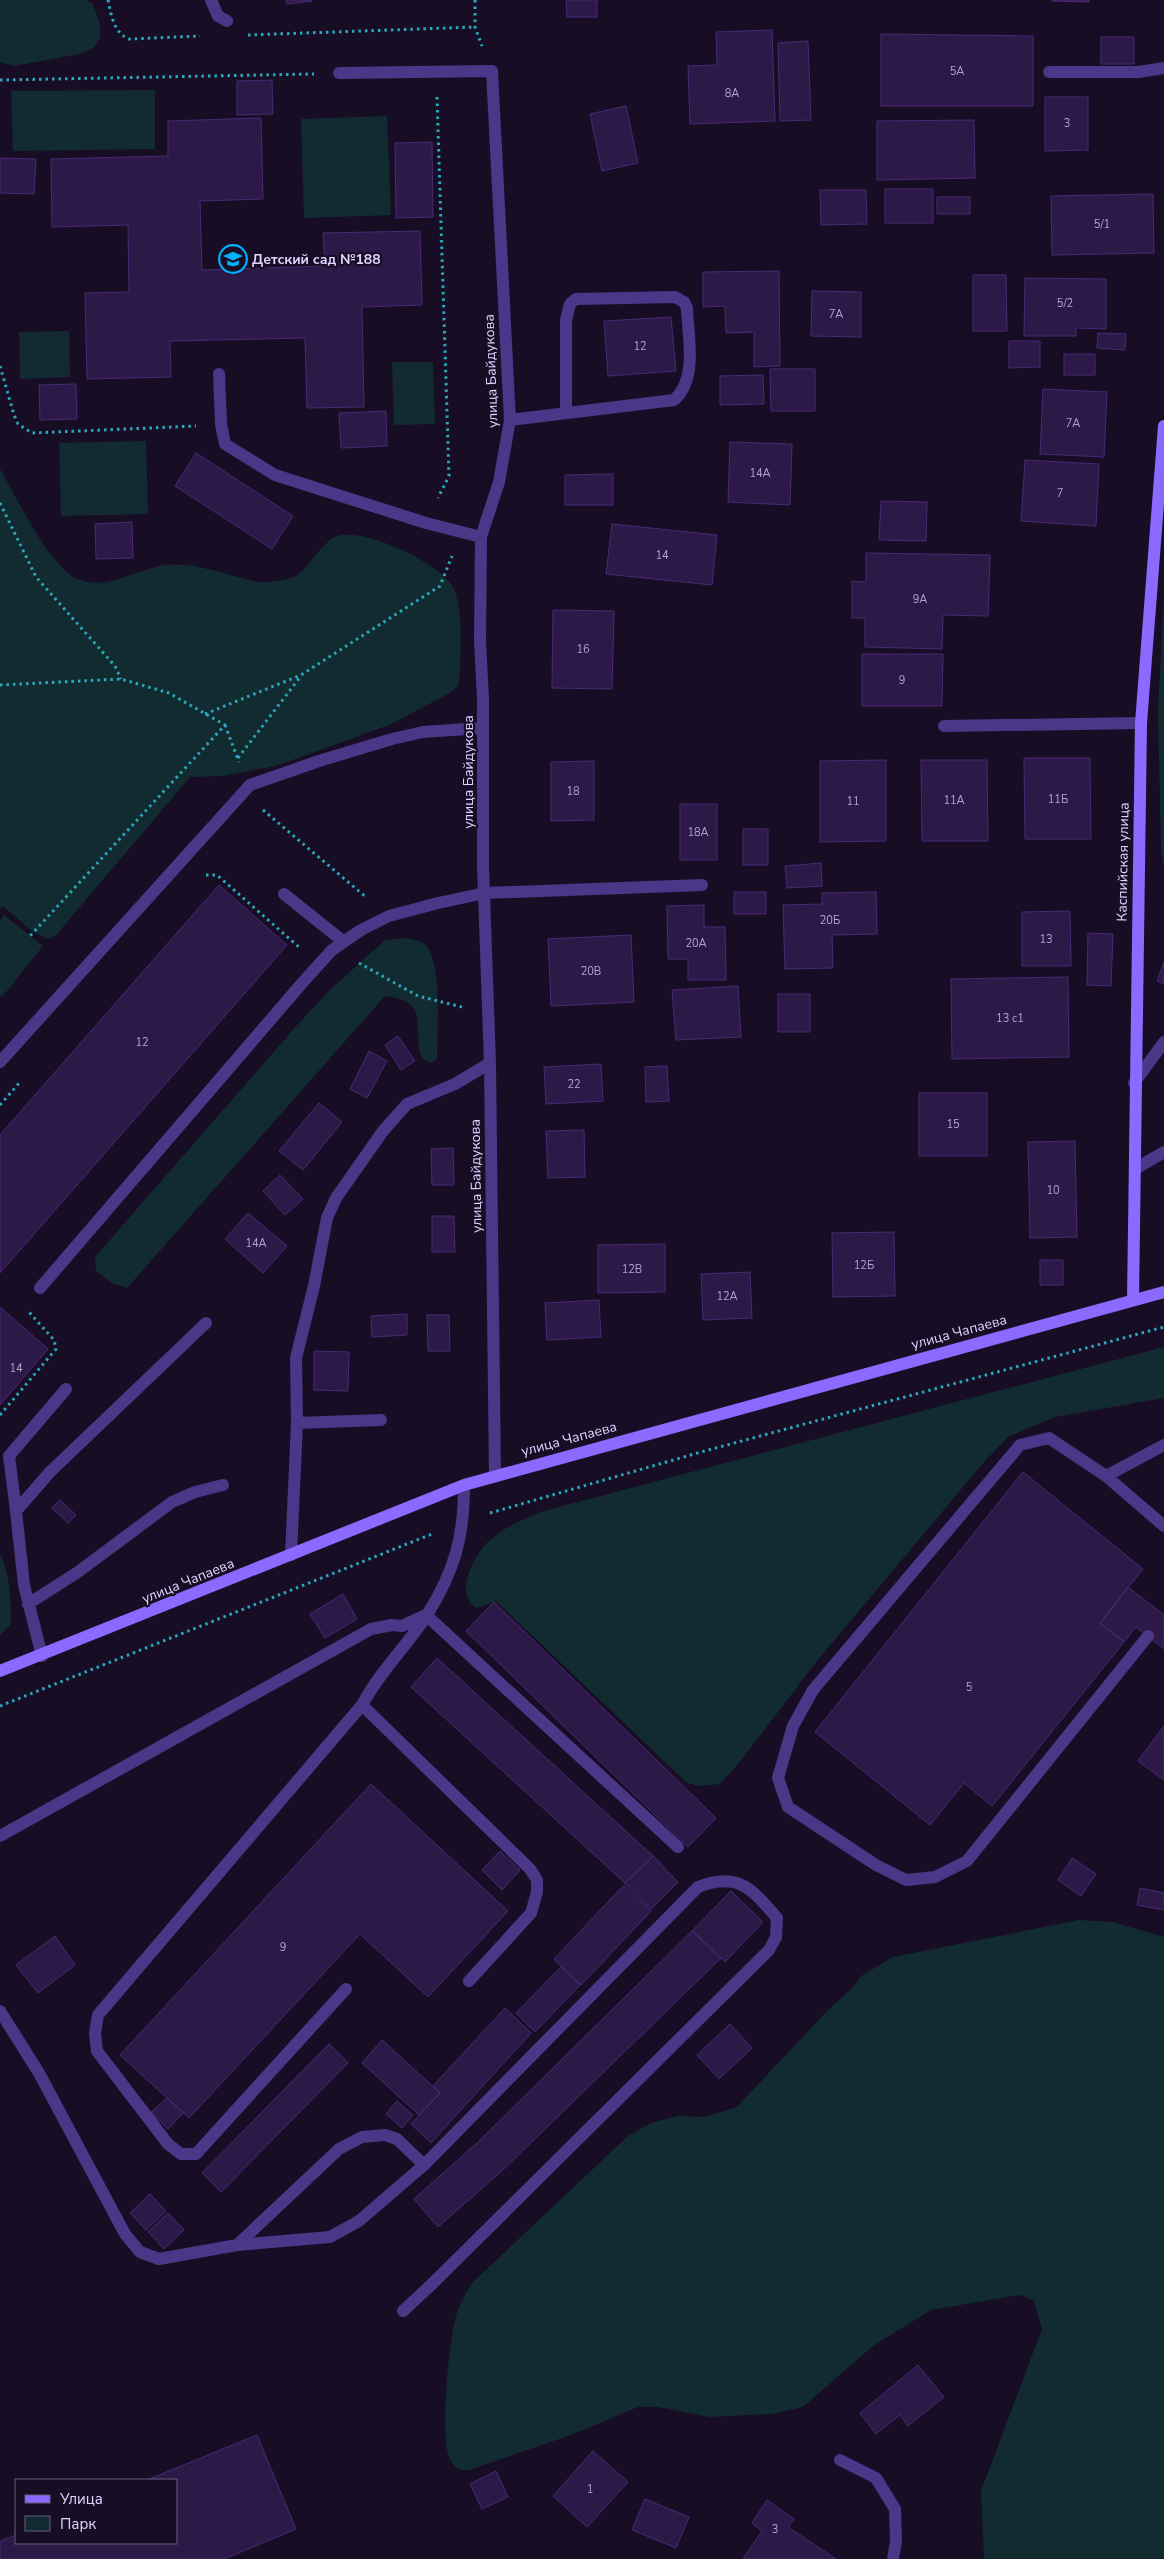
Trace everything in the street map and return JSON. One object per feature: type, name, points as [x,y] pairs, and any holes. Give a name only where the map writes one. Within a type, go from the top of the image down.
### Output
[{"type":"main road","name":"Каспийская улица","points":[[1133,1300],[1134,1083],[1141,724],[1164,426]]},
{"type":"main road","name":"улица Чапаева","points":[[0,1671],[42,1656],[464,1485],[1164,1292]]},
{"type":"street","points":[[211,0],[218,16],[226,21]]},
{"type":"street","points":[[1048,72],[1139,72],[1164,68]]},
{"type":"street","points":[[339,73],[436,71]]},
{"type":"street","name":"улица Байдукова","points":[[436,71],[492,71],[510,420],[500,482],[481,537],[484,866],[490,1063],[495,1476]]},
{"type":"street","points":[[510,420],[674,400],[683,392],[687,383],[689,364],[686,308],[684,302],[675,297],[576,299],[570,304],[566,320],[566,412]]},
{"type":"street","points":[[219,374],[221,424],[225,444],[275,474],[426,523],[481,537]]},
{"type":"street","points":[[944,726],[1141,724]]},
{"type":"street","points":[[0,1062],[250,785],[319,760],[392,739],[423,732],[482,728]]},
{"type":"street","points":[[40,1288],[319,964],[332,950],[361,930],[389,916],[485,893],[702,885]]},
{"type":"street","points":[[284,894],[344,942]]},
{"type":"street","points":[[1134,1083],[1164,1042]]},
{"type":"street","points":[[291,1555],[297,1423],[296,1358],[314,1286],[321,1241],[327,1218],[336,1198],[383,1131],[406,1104],[455,1084],[490,1063]]},
{"type":"street","points":[[1135,1169],[1164,1152]]},
{"type":"street","points":[[16,1511],[50,1472],[206,1323]]},
{"type":"street","points":[[42,1656],[28,1604],[9,1456],[66,1389]]},
{"type":"street","points":[[297,1423],[381,1420]]},
{"type":"street","points":[[1148,1636],[966,1861],[935,1877],[906,1880],[876,1865],[788,1806],[778,1778],[793,1726],[813,1690],[1020,1445],[1049,1438],[1106,1476],[1164,1526]]},
{"type":"street","points":[[1106,1476],[1164,1445]]},
{"type":"street","points":[[28,1604],[70,1578],[172,1502],[195,1492],[223,1485]]},
{"type":"street","points":[[346,1989],[196,2154],[181,2154],[168,2144],[97,2051],[94,2042],[98,2015],[362,1705],[374,1682],[426,1615],[455,1561],[464,1521],[464,1485]]},
{"type":"street","points":[[0,1836],[371,1629],[392,1625],[402,1626],[426,1615]]},
{"type":"street","points":[[426,1615],[678,1847]]},
{"type":"street","points":[[362,1705],[530,1869],[537,1880],[537,1892],[532,1912],[469,1981]]},
{"type":"street","points":[[0,2010],[39,2073],[125,2234],[140,2252],[159,2260],[237,2245],[330,2237],[358,2220],[424,2165],[698,1887],[714,1881],[730,1880],[744,1885],[757,1894],[777,1918],[776,1937],[769,1950],[434,2283],[403,2311]]},
{"type":"street","points":[[237,2245],[339,2149],[362,2137],[385,2135],[397,2139],[424,2165]]},
{"type":"street","points":[[840,2460],[876,2478],[895,2509],[896,2541],[893,2559]]},
{"type":"path","points":[[108,0],[117,30],[122,36],[129,39],[208,36]]},
{"type":"path","points":[[238,35],[475,27],[475,0]]},
{"type":"path","points":[[426,523],[449,476],[436,71]]},
{"type":"path","points":[[0,80],[339,73]]},
{"type":"path","points":[[0,366],[18,424],[32,433],[163,428]]},
{"type":"path","points":[[0,503],[36,577],[115,666],[121,679]]},
{"type":"path","points":[[205,714],[302,675],[440,586],[461,532]]},
{"type":"path","points":[[238,759],[302,675]]},
{"type":"path","points":[[0,685],[121,679],[169,692],[225,725],[260,807],[389,916]]},
{"type":"path","points":[[30,936],[225,725]]},
{"type":"path","points":[[204,876],[209,874],[217,875],[319,964]]},
{"type":"path","points":[[332,950],[385,976],[418,996],[457,1007],[488,1008]]},
{"type":"path","points":[[0,1105],[26,1076]]},
{"type":"path","points":[[0,1415],[56,1349],[54,1340],[29,1315]]},
{"type":"path","points":[[0,1706],[464,1521],[701,1452],[1164,1327]]},
{"type":"green space","points":[[0,0],[86,0],[93,4],[100,24],[100,38],[94,47],[80,54],[14,66],[0,62]]},
{"type":"green space","points":[[155,90],[155,149],[13,151],[11,91]]},
{"type":"green space","points":[[387,116],[391,215],[304,218],[301,119]]},
{"type":"green space","points":[[69,331],[70,377],[20,379],[19,332]]},
{"type":"green space","points":[[392,362],[433,362],[435,424],[394,425]]},
{"type":"green space","points":[[146,441],[148,514],[61,516],[59,443]]},
{"type":"green space","points":[[0,469],[33,528],[53,558],[74,577],[85,582],[107,582],[165,565],[202,568],[261,582],[276,581],[296,576],[329,541],[335,537],[347,535],[363,537],[400,549],[434,569],[447,579],[454,589],[459,609],[461,643],[458,686],[450,693],[389,725],[276,766],[222,776],[190,777],[56,935],[48,939],[33,932],[3,906],[0,909]]},
{"type":"green space","points":[[1164,595],[1164,869],[1161,848],[1158,712]]},
{"type":"green space","points":[[4,915],[43,946],[2,997],[0,995],[0,920]]},
{"type":"green space","points":[[403,938],[423,943],[428,948],[432,958],[438,1002],[437,1059],[430,1063],[422,1058],[419,1047],[417,1018],[414,1010],[409,1004],[400,999],[385,996],[127,1288],[111,1283],[96,1271],[95,1257],[299,1023],[331,989],[385,940]]},
{"type":"green space","points":[[1164,1347],[1164,1398],[1055,1417],[1008,1437],[984,1462],[817,1661],[739,1763],[720,1784],[701,1786],[687,1783],[496,1601],[477,1608],[470,1602],[467,1594],[468,1575],[477,1555],[483,1547],[500,1532],[540,1512]]},
{"type":"green space","points":[[0,1554],[8,1579],[11,1624],[0,1635]]},
{"type":"green space","points":[[1079,1920],[1113,1922],[1164,1937],[1164,2559],[984,2559],[981,2491],[1042,2329],[1034,2301],[1020,2295],[931,2310],[873,2346],[803,2407],[771,2414],[710,2417],[658,2407],[638,2407],[571,2435],[469,2470],[462,2470],[454,2466],[446,2446],[445,2408],[451,2342],[457,2313],[462,2301],[473,2282],[628,2136],[651,2123],[678,2116],[705,2117],[737,2107],[827,2011],[853,1987],[861,1976],[893,1957]]},
{"type":"building","points":[[286,0],[312,0],[312,1],[287,4]]},
{"type":"building","points":[[566,0],[597,0],[597,17],[567,17]]},
{"type":"building","points":[[1089,0],[1089,2],[1052,1]]},
{"type":"building","points":[[772,30],[775,121],[690,124],[688,66],[717,65],[716,32]]},
{"type":"building","points":[[881,34],[1033,36],[1033,106],[881,106]]},
{"type":"building","points":[[1101,37],[1134,37],[1134,64],[1101,64]]},
{"type":"building","points":[[808,41],[811,120],[780,121],[778,43]]},
{"type":"building","points":[[272,80],[273,114],[237,115],[237,81]]},
{"type":"building","points":[[1045,97],[1088,97],[1088,150],[1045,151]]},
{"type":"building","points":[[626,106],[638,163],[602,171],[590,114]]},
{"type":"building","points":[[261,118],[263,199],[200,201],[202,270],[325,266],[323,233],[420,231],[422,305],[362,307],[364,407],[307,408],[305,338],[170,341],[171,377],[87,379],[85,293],[129,292],[128,225],[52,227],[51,159],[168,156],[168,121]]},
{"type":"building","points":[[974,120],[975,178],[877,180],[877,121]]},
{"type":"building","points":[[432,142],[433,217],[396,218],[395,143]]},
{"type":"building","points":[[0,158],[36,159],[34,194],[0,193]]},
{"type":"building","points":[[885,189],[933,189],[933,223],[885,223]]},
{"type":"building","points":[[820,190],[866,190],[867,224],[821,225]]},
{"type":"building","points":[[1153,194],[1154,253],[1052,255],[1051,196]]},
{"type":"building","points":[[937,197],[970,197],[970,214],[937,214]]},
{"type":"building","points":[[779,271],[780,366],[754,367],[754,332],[726,333],[725,306],[703,307],[703,272]]},
{"type":"building","points":[[973,275],[1006,275],[1007,331],[973,331]]},
{"type":"building","points":[[1025,278],[1106,279],[1106,329],[1076,328],[1076,336],[1024,336]]},
{"type":"building","points":[[812,291],[861,292],[861,337],[811,336]]},
{"type":"building","points":[[671,317],[676,371],[608,376],[604,321]]},
{"type":"building","points":[[1098,333],[1126,334],[1125,350],[1097,348]]},
{"type":"building","points":[[1009,341],[1040,341],[1040,367],[1009,368]]},
{"type":"building","points":[[1064,354],[1095,354],[1095,375],[1064,375]]},
{"type":"building","points":[[770,369],[815,369],[815,411],[771,411]]},
{"type":"building","points":[[763,375],[764,404],[720,405],[720,376]]},
{"type":"building","points":[[76,384],[77,419],[40,420],[39,385]]},
{"type":"building","points":[[1043,389],[1107,392],[1104,457],[1040,454]]},
{"type":"building","points":[[386,411],[387,446],[341,448],[339,413]]},
{"type":"building","points":[[730,442],[792,444],[790,505],[728,502]]},
{"type":"building","points":[[196,453],[293,516],[272,549],[175,486]]},
{"type":"building","points":[[1025,460],[1099,464],[1096,526],[1021,521]]},
{"type":"building","points":[[613,474],[613,505],[565,505],[565,475]]},
{"type":"building","points":[[881,501],[927,502],[926,541],[879,540]]},
{"type":"building","points":[[132,522],[133,558],[96,559],[95,524]]},
{"type":"building","points":[[612,524],[717,535],[712,585],[606,574]]},
{"type":"building","points":[[866,553],[990,555],[988,616],[943,615],[942,649],[865,647],[865,618],[852,618],[852,581],[866,582]]},
{"type":"building","points":[[553,610],[614,611],[612,689],[552,688]]},
{"type":"building","points":[[862,654],[943,654],[942,706],[862,706]]},
{"type":"building","points":[[1024,758],[1090,758],[1091,839],[1025,839]]},
{"type":"building","points":[[886,760],[886,841],[820,842],[820,761]]},
{"type":"building","points":[[921,760],[987,760],[988,841],[922,841]]},
{"type":"building","points":[[594,761],[594,820],[551,821],[551,762]]},
{"type":"building","points":[[680,804],[717,804],[717,860],[680,860]]},
{"type":"building","points":[[743,829],[768,829],[768,865],[743,865]]},
{"type":"building","points":[[821,863],[822,886],[787,888],[785,866]]},
{"type":"building","points":[[219,885],[287,945],[0,1273],[0,1135]]},
{"type":"building","points":[[734,892],[766,892],[766,914],[734,914]]},
{"type":"building","points":[[876,892],[877,934],[832,935],[833,968],[785,969],[783,905],[822,904],[822,893]]},
{"type":"building","points":[[704,905],[704,927],[725,927],[726,980],[688,980],[688,959],[668,959],[667,906]]},
{"type":"building","points":[[1070,911],[1071,966],[1022,966],[1022,912]]},
{"type":"building","points":[[1088,933],[1113,934],[1111,986],[1087,985]]},
{"type":"building","points":[[631,935],[634,1002],[551,1006],[548,939]]},
{"type":"building","points":[[1164,962],[1164,984],[1157,981]]},
{"type":"building","points":[[1068,977],[1069,1057],[952,1059],[951,979]]},
{"type":"building","points":[[738,986],[741,1037],[676,1040],[672,990]]},
{"type":"building","points":[[778,994],[810,994],[810,1032],[778,1032]]},
{"type":"building","points":[[398,1036],[415,1061],[401,1070],[385,1045]]},
{"type":"building","points":[[369,1051],[387,1061],[367,1098],[350,1089]]},
{"type":"building","points":[[601,1064],[603,1101],[546,1104],[544,1067]]},
{"type":"building","points":[[667,1066],[669,1101],[646,1102],[645,1067]]},
{"type":"building","points":[[919,1093],[987,1093],[987,1156],[919,1156]]},
{"type":"building","points":[[319,1103],[342,1122],[303,1170],[279,1151]]},
{"type":"building","points":[[584,1130],[585,1177],[548,1178],[546,1131]]},
{"type":"building","points":[[1075,1141],[1077,1237],[1030,1238],[1028,1142]]},
{"type":"building","points":[[453,1148],[454,1185],[432,1185],[431,1149]]},
{"type":"building","points":[[280,1175],[303,1199],[285,1215],[263,1191]]},
{"type":"building","points":[[248,1213],[287,1246],[263,1273],[225,1239]]},
{"type":"building","points":[[432,1216],[454,1216],[455,1252],[432,1252]]},
{"type":"building","points":[[894,1232],[895,1296],[833,1297],[832,1233]]},
{"type":"building","points":[[665,1244],[665,1292],[598,1293],[598,1245]]},
{"type":"building","points":[[1040,1260],[1063,1260],[1063,1285],[1040,1285]]},
{"type":"building","points":[[750,1272],[752,1318],[703,1320],[701,1274]]},
{"type":"building","points":[[599,1300],[601,1337],[547,1340],[545,1303]]},
{"type":"building","points":[[0,1307],[48,1349],[0,1405]]},
{"type":"building","points":[[407,1314],[407,1335],[372,1337],[371,1316]]},
{"type":"building","points":[[427,1315],[449,1315],[450,1351],[428,1351]]},
{"type":"building","points":[[314,1351],[349,1352],[348,1391],[314,1390]]},
{"type":"building","points":[[1023,1472],[1143,1569],[1100,1623],[1124,1642],[992,1806],[964,1783],[930,1825],[815,1732]]},
{"type":"building","points":[[60,1500],[76,1515],[68,1523],[52,1508]]},
{"type":"building","points":[[1128,1587],[1164,1615],[1164,1649],[1136,1627],[1124,1642],[1100,1623]]},
{"type":"building","points":[[343,1594],[357,1619],[325,1638],[310,1614]]},
{"type":"building","points":[[494,1602],[716,1818],[688,1847],[466,1631]]},
{"type":"building","points":[[437,1658],[653,1856],[625,1883],[411,1687]]},
{"type":"building","points":[[1164,1726],[1164,1780],[1138,1761]]},
{"type":"building","points":[[371,1784],[508,1911],[428,1997],[360,1934],[189,2118],[120,2055]]},
{"type":"building","points":[[500,1851],[520,1870],[502,1890],[482,1870]]},
{"type":"building","points":[[653,1856],[678,1882],[651,1909],[625,1883]]},
{"type":"building","points":[[1072,1858],[1096,1874],[1081,1896],[1058,1880]]},
{"type":"building","points":[[624,1885],[651,1911],[581,1985],[554,1959]]},
{"type":"building","points":[[1140,1888],[1164,1893],[1164,1910],[1137,1905]]},
{"type":"building","points":[[731,1891],[763,1922],[725,1962],[692,1931]]},
{"type":"building","points":[[692,1931],[721,1958],[505,2168],[438,2227],[414,2199],[477,2143]]},
{"type":"building","points":[[55,1936],[75,1965],[38,1993],[16,1965]]},
{"type":"building","points":[[561,1967],[580,1985],[535,2032],[516,2013]]},
{"type":"building","points":[[505,2008],[531,2033],[431,2143],[411,2124],[440,2093],[433,2086]]},
{"type":"building","points":[[730,2024],[752,2048],[719,2079],[697,2055]]},
{"type":"building","points":[[382,2040],[440,2093],[419,2115],[362,2063]]},
{"type":"building","points":[[329,2044],[348,2063],[221,2192],[202,2173]]},
{"type":"building","points":[[167,2098],[183,2113],[168,2129],[151,2112]]},
{"type":"building","points":[[397,2101],[413,2115],[402,2128],[386,2114]]},
{"type":"building","points":[[150,2194],[166,2211],[146,2230],[130,2213]]},
{"type":"building","points":[[168,2213],[184,2230],[164,2249],[148,2232]]},
{"type":"building","points":[[918,2365],[944,2397],[908,2426],[900,2415],[876,2434],[860,2413]]},
{"type":"building","points":[[257,2435],[296,2529],[224,2559],[0,2559],[0,2541],[15,2535],[15,2544],[178,2544],[178,2479],[149,2479]]},
{"type":"building","points":[[593,2451],[628,2482],[587,2527],[553,2496]]},
{"type":"building","points":[[496,2471],[508,2497],[482,2509],[470,2484]]},
{"type":"building","points":[[645,2499],[689,2517],[676,2548],[632,2530]]},
{"type":"building","points":[[767,2500],[794,2519],[788,2527],[836,2559],[743,2559],[762,2531],[752,2523]]},
{"type":"place","name":"Детский сад №188","points":[[233,259]]}]
